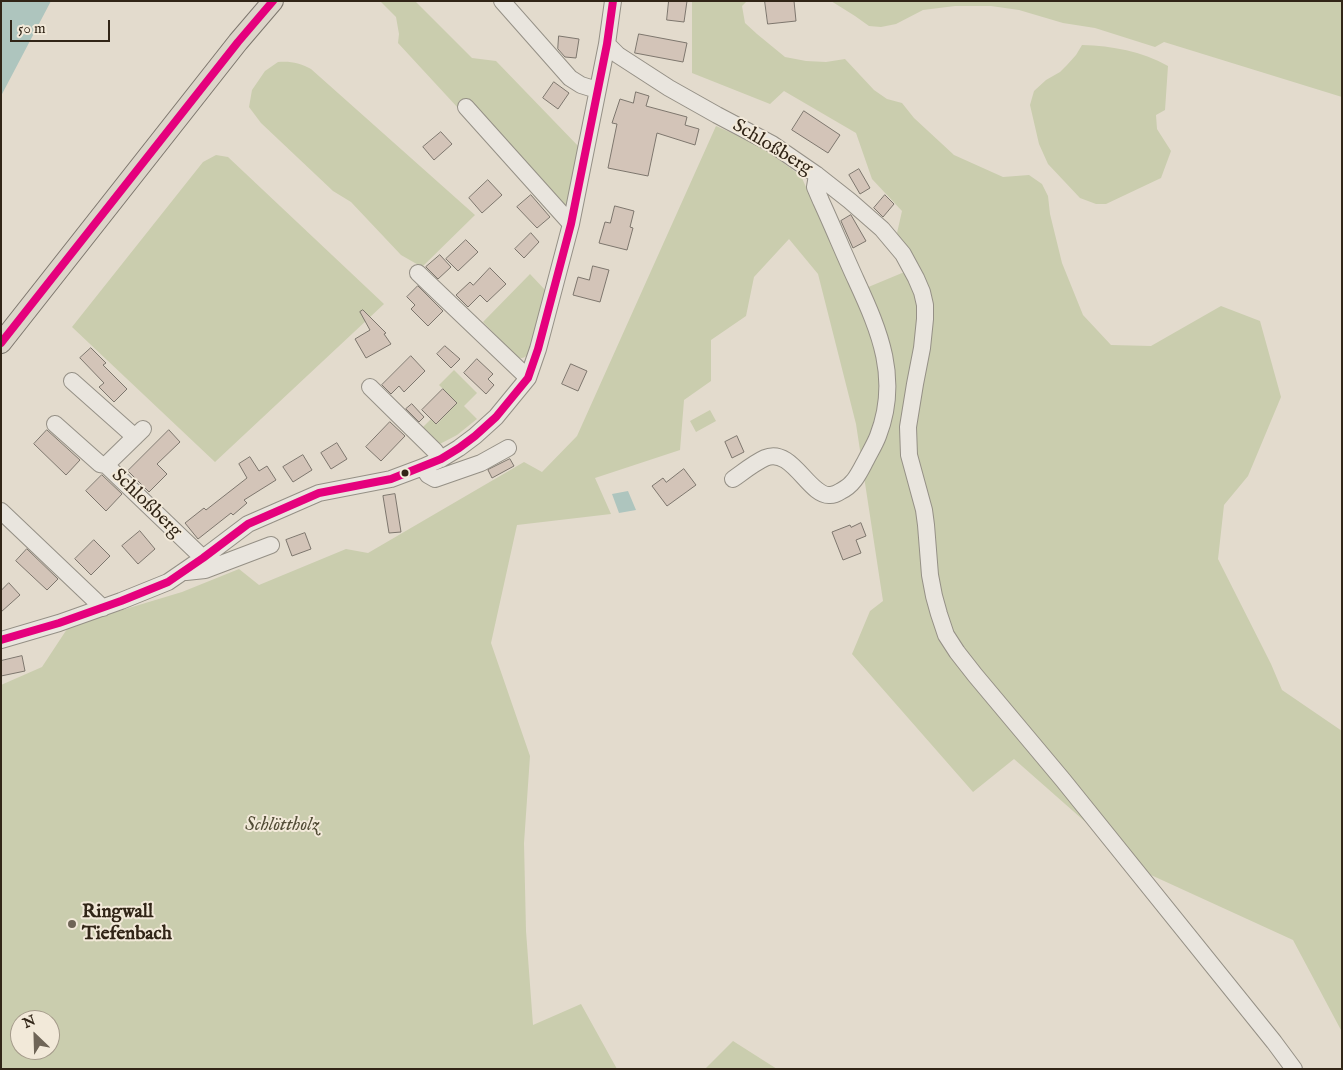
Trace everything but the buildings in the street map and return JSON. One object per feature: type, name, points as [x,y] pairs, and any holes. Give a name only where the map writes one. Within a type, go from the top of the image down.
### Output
[{"type":"main road","points":[[1,343],[238,42],[273,1]]},
{"type":"street","points":[[502,1],[570,78],[580,85],[597,90]]},
{"type":"street","points":[[1,640],[59,624],[168,582],[248,524],[318,493],[391,479],[423,467],[459,448],[496,417],[528,378],[538,349],[571,224],[607,44],[612,1]]},
{"type":"street","name":"Schloßberg","points":[[607,44],[618,55],[668,88],[772,144],[816,175],[882,229],[902,254],[916,278],[925,305],[922,348],[908,428],[909,455],[924,510],[930,575],[934,596],[946,635],[975,675],[1066,784],[1294,1069]]},
{"type":"street","points":[[466,107],[571,224]]},
{"type":"street","points":[[733,479],[764,458],[771,456],[781,458],[792,465],[817,490],[830,495],[847,488],[854,481],[878,437],[887,394],[887,370],[878,331],[815,187],[816,175]]},
{"type":"street","points":[[418,273],[528,378]]},
{"type":"street","name":"Schloßberg","points":[[72,381],[138,433],[106,465],[203,558]]},
{"type":"street","points":[[370,387],[441,459]]},
{"type":"street","points":[[55,424],[100,464],[106,465]]},
{"type":"street","points":[[423,467],[428,475],[436,479],[481,463],[508,448]]},
{"type":"street","points":[[1,511],[103,608]]},
{"type":"street","points":[[182,573],[205,570],[271,545]]},
{"type":"green space","points":[[380,1],[415,1],[472,58],[496,61],[580,148],[567,210],[462,101],[458,108],[398,43],[399,34],[396,17]]},
{"type":"green space","name":"Schlöttholz","points":[[692,1],[747,1],[742,6],[745,23],[785,57],[826,62],[845,59],[874,90],[887,99],[902,103],[914,118],[954,155],[1003,177],[1029,175],[1042,184],[1048,196],[1050,214],[1062,263],[1083,315],[1111,345],[1151,346],[1221,306],[1260,321],[1281,397],[1248,476],[1224,505],[1218,559],[1271,664],[1282,690],[1342,731],[1342,1032],[1293,940],[1140,870],[1014,759],[973,792],[852,654],[870,611],[883,601],[856,424],[818,274],[789,239],[754,277],[746,316],[711,340],[711,381],[684,400],[680,450],[595,478],[611,514],[517,525],[491,643],[530,756],[524,843],[526,931],[533,1025],[581,1004],[617,1069],[1,1069],[1,685],[42,667],[69,626],[182,592],[239,569],[259,585],[346,549],[368,553],[524,462],[542,472],[577,436],[716,126],[759,145],[801,176],[854,293],[902,273],[918,269],[897,233],[902,211],[872,179],[856,133],[784,91],[770,104],[692,73]]},
{"type":"green space","points":[[831,1],[1342,1],[1342,97],[1164,42],[1155,47],[1095,28],[1063,23],[1019,10],[991,6],[955,6],[923,10],[896,24],[881,27],[869,26]]},
{"type":"green space","points":[[1082,45],[1126,50],[1168,66],[1165,110],[1156,115],[1157,129],[1171,151],[1161,178],[1106,204],[1096,204],[1080,198],[1048,164],[1039,144],[1030,105],[1034,91],[1046,80],[1060,72],[1076,55]]},
{"type":"green space","points":[[278,62],[295,63],[311,69],[475,215],[422,267],[401,255],[351,202],[333,191],[261,123],[249,107],[252,90],[265,71]]},
{"type":"green space","points":[[216,155],[228,157],[384,304],[215,462],[72,327],[203,162]]},
{"type":"green space","points":[[530,274],[547,292],[528,354],[520,358],[483,322]]},
{"type":"green space","points":[[454,370],[477,393],[464,406],[477,419],[457,435],[436,446],[420,430],[431,419],[437,424],[457,403],[439,385]]},
{"type":"green space","points":[[710,410],[716,421],[696,432],[690,421]]},
{"type":"green space","points":[[733,1041],[777,1069],[705,1069]]},
{"type":"water","points":[[1,1],[51,1],[1,96]]},
{"type":"water","points":[[628,491],[636,510],[619,513],[612,494]]},
{"type":"transit line","points":[[1,343],[238,42],[273,1]]},
{"type":"transit line","points":[[1,640],[59,623],[168,582],[248,524],[319,493],[391,479],[441,459],[475,436],[496,417],[528,378],[538,349],[571,224],[607,44],[613,1]]},
{"type":"place","name":"Ringwall Tiefenbach","points":[[72,924]]}]
